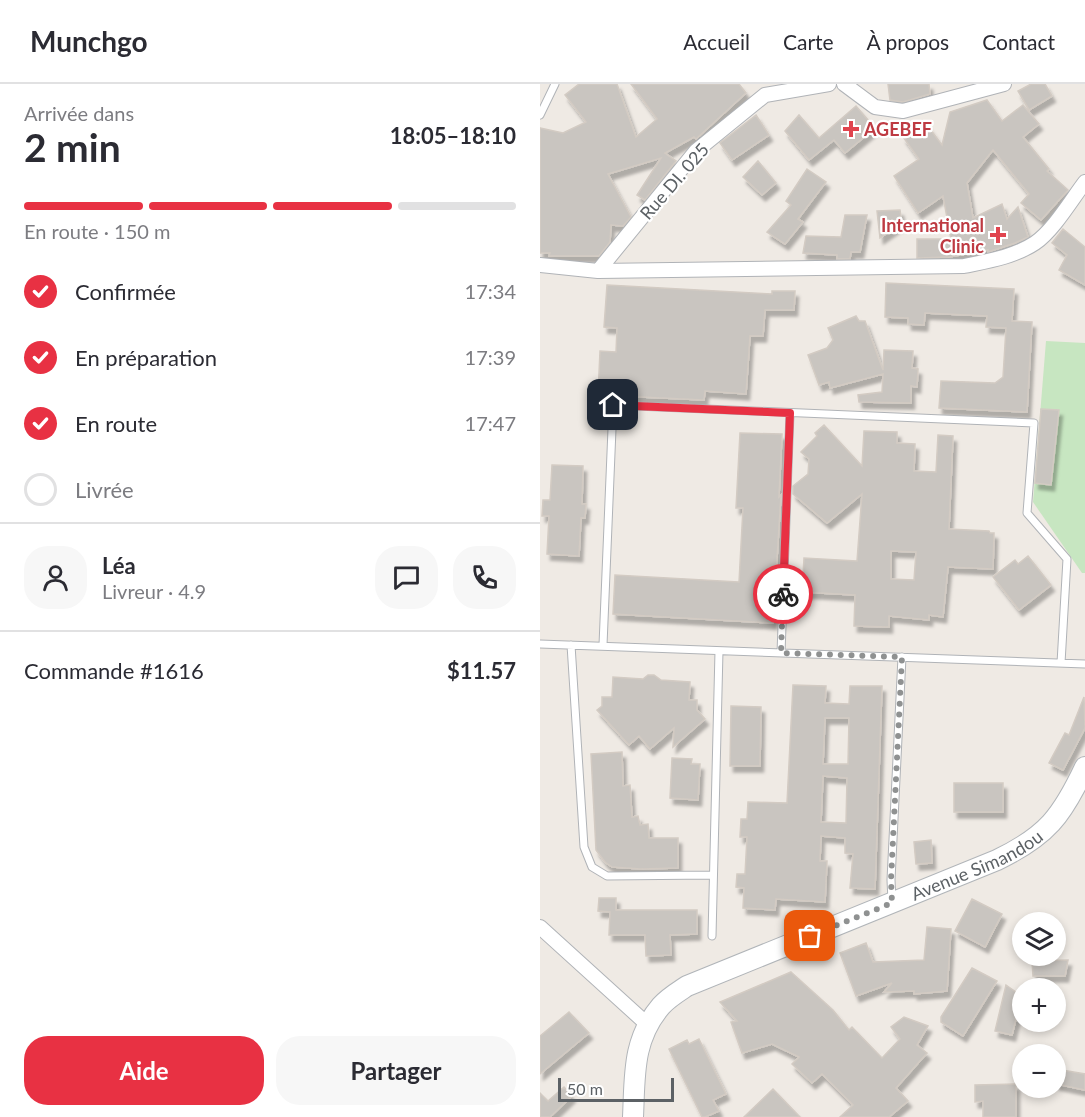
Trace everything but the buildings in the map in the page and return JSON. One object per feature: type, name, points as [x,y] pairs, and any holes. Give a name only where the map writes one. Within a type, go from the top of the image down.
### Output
[{"type":"main road","name":"Avenue Simandou","points":[[633,1117],[635,1058],[648,1025],[662,1005],[687,986],[1021,849],[1050,826],[1072,795],[1085,767]]},
{"type":"street","points":[[755,84],[765,95]]},
{"type":"street","name":"Rue DI. 025","points":[[598,271],[696,151],[765,95],[829,84]]},
{"type":"street","points":[[844,84],[875,107],[903,111],[958,90],[1004,84]]},
{"type":"street","points":[[540,265],[598,271],[964,266],[1003,258],[1035,243],[1057,219],[1085,182]]},
{"type":"street","points":[[540,927],[648,1025]]},
{"type":"lane","points":[[540,115],[555,84]]},
{"type":"lane","points":[[603,645],[613,405],[1034,423],[1027,513],[1067,559],[1061,663]]},
{"type":"lane","points":[[781,653],[790,413]]},
{"type":"lane","points":[[540,644],[1085,664]]},
{"type":"lane","points":[[571,645],[584,847],[592,867],[607,876],[713,875]]},
{"type":"lane","points":[[712,936],[719,651]]},
{"type":"lane","points":[[892,903],[891,880],[902,657]]},
{"type":"green space","points":[[1046,341],[1085,343],[1085,573],[1082,573],[1033,502]]},
{"type":"way so far","points":[[783,594],[781,653],[902,657],[891,880],[892,903],[810,936]]},
{"type":"place","name":"AGEBEF","points":[[851,129]]},
{"type":"place","name":"International Clinic","points":[[998,235]]},
{"type":"route","points":[[613,405],[790,413],[783,594]]}]
